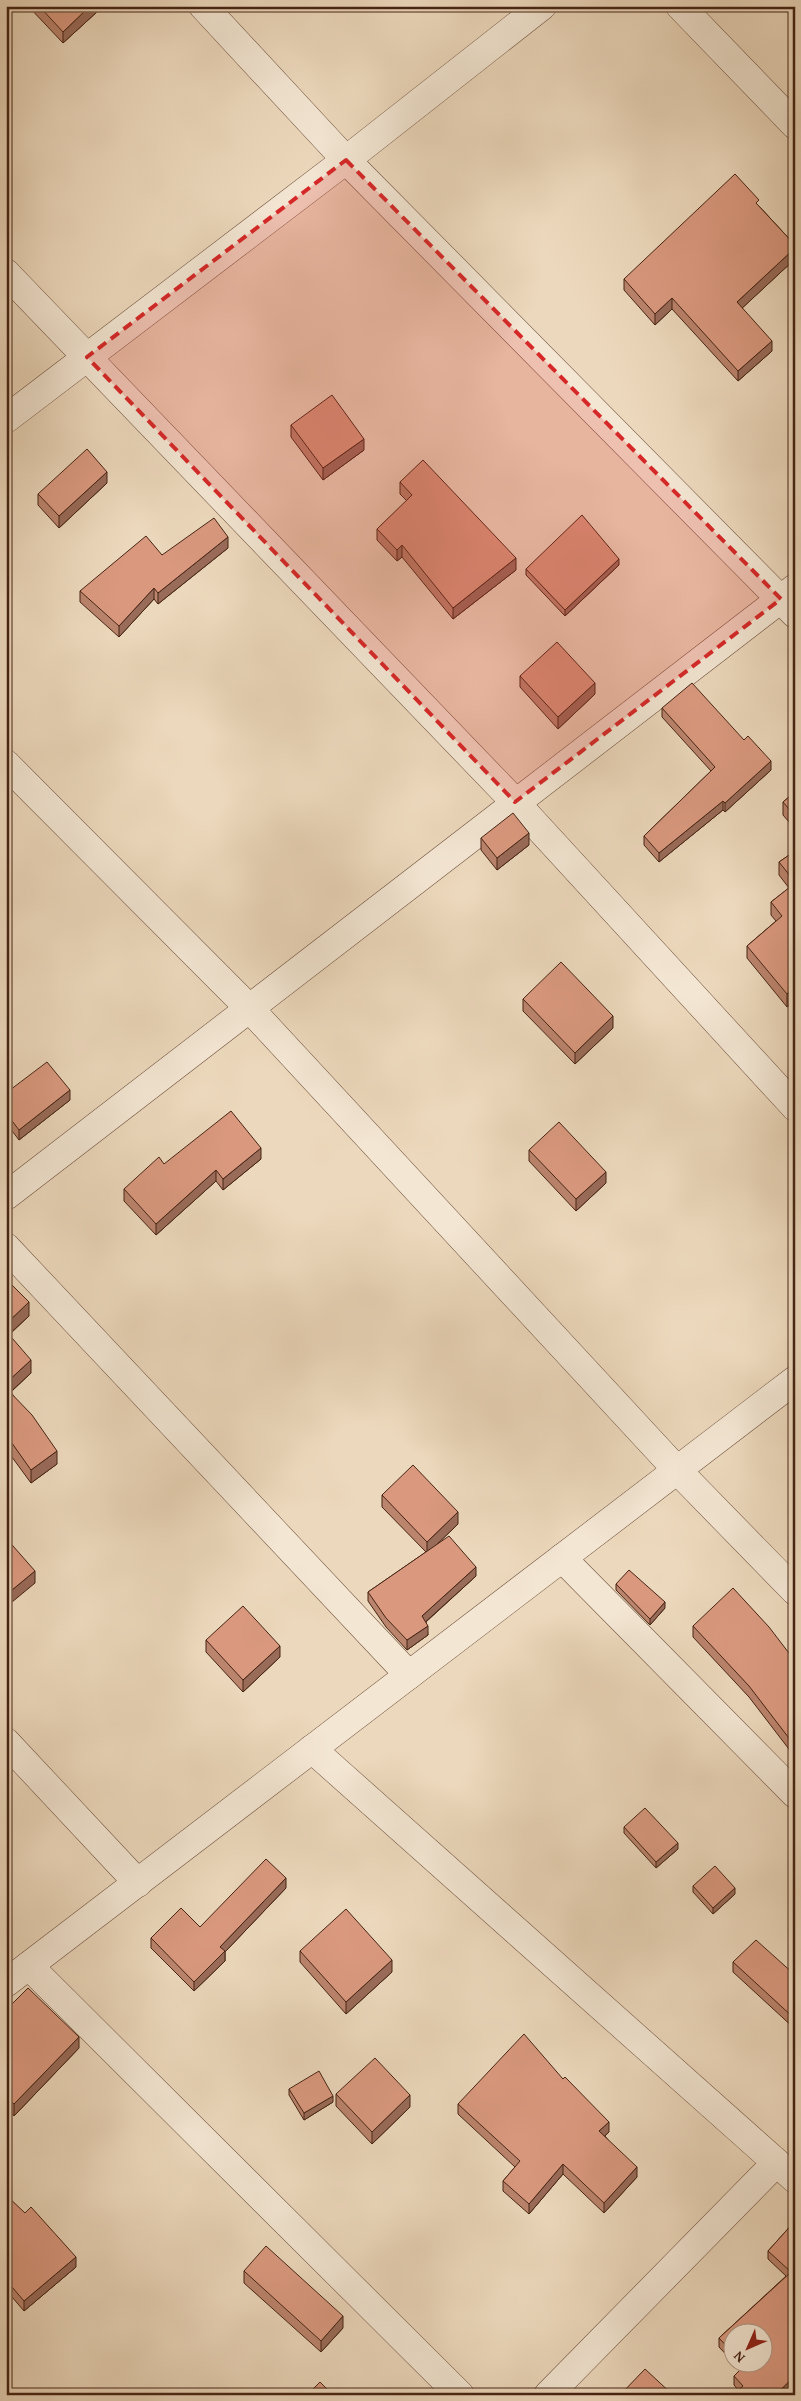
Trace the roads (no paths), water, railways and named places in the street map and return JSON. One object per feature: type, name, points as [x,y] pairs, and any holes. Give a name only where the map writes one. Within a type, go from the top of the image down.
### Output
[{"type":"street","points":[[6,1196],[250,1010],[515,802],[790,600],[346,160],[203,6]]},
{"type":"street","points":[[6,418],[346,160],[542,6]]},
{"type":"street","points":[[680,6],[795,125]]},
{"type":"street","points":[[6,273],[515,802],[795,1107]]},
{"type":"street","points":[[6,764],[250,1010],[677,1470],[795,1591]]},
{"type":"street","points":[[6,1247],[410,1675]]},
{"type":"street","points":[[6,1983],[795,1380]]},
{"type":"street","points":[[562,1558],[795,1794]]},
{"type":"street","points":[[6,1742],[138,1883]]},
{"type":"street","points":[[312,1749],[786,2171],[548,2395]]},
{"type":"street","points":[[29,1966],[460,2395]]}]
